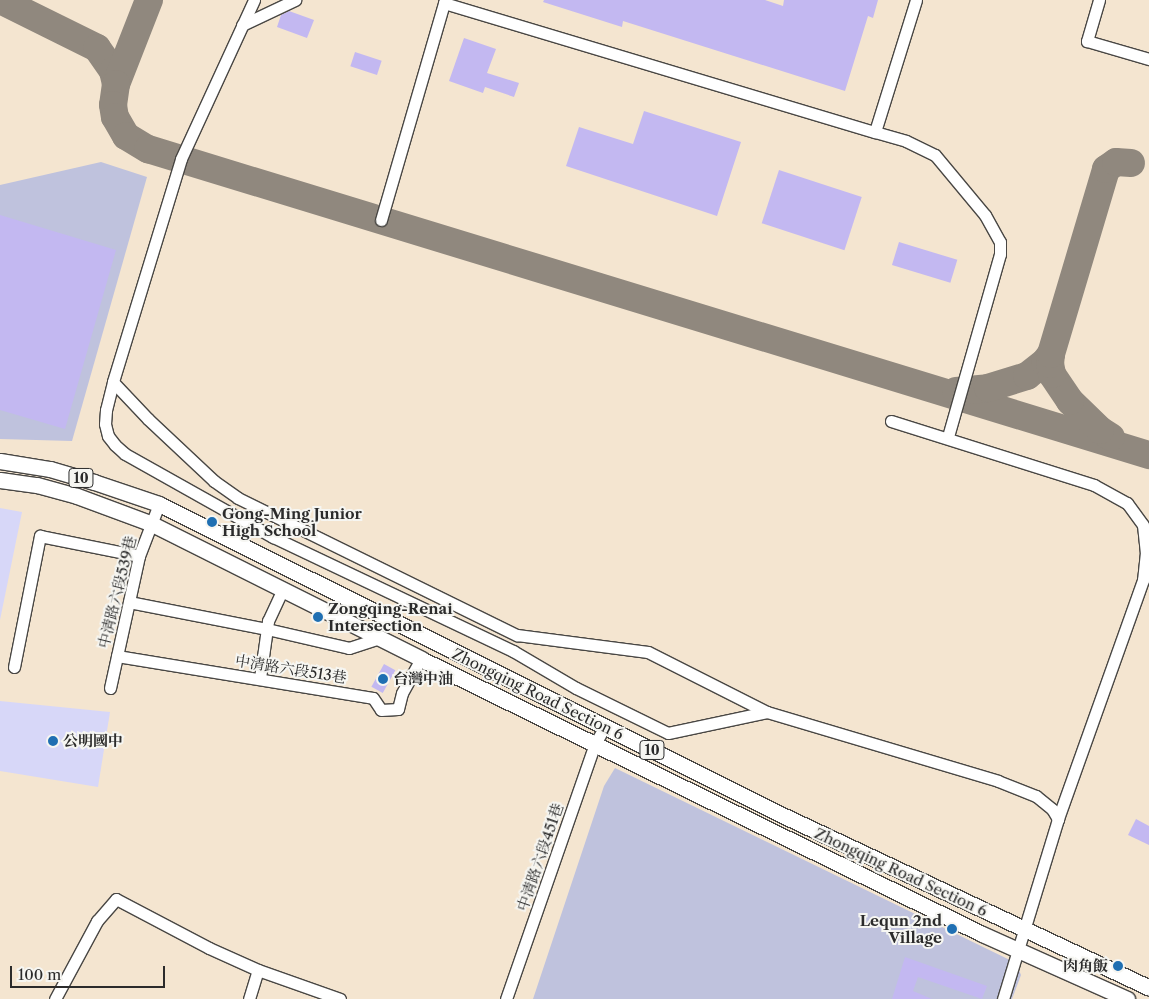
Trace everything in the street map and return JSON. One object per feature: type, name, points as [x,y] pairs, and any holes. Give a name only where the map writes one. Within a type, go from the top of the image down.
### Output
[{"type":"main road","name":"Zhongqing Road Section 6","points":[[0,462],[50,469],[159,504],[772,810],[1149,988]]},
{"type":"main road","name":"Zhongqing Road Section 6","points":[[0,480],[37,485],[76,496],[150,524],[1018,950],[1127,999]]},
{"type":"street","points":[[254,0],[181,159],[106,410],[105,424],[108,436],[125,454],[273,537],[513,651],[576,688],[668,733],[767,712]]},
{"type":"street","points":[[242,25],[295,0]]},
{"type":"street","points":[[875,132],[916,0]]},
{"type":"street","points":[[1099,0],[1087,41],[1149,59]]},
{"type":"street","points":[[381,220],[445,1],[906,140],[935,155],[985,214],[1000,242],[1000,254],[948,437]]},
{"type":"street","points":[[114,382],[148,419],[208,475],[238,498],[517,636],[648,652],[767,712],[998,781],[1036,796],[1052,810],[1058,819]]},
{"type":"street","points":[[891,421],[948,437],[1094,484],[1127,503],[1143,525],[1146,552],[1142,580],[1058,819],[1002,999]]},
{"type":"street","name":"中清路六段539巷","points":[[110,688],[139,556],[159,504]]},
{"type":"street","points":[[14,667],[40,536],[139,556]]},
{"type":"street","points":[[260,678],[268,621],[283,589]]},
{"type":"street","name":"中清路六段513巷","points":[[129,602],[266,629],[349,648],[380,638]]},
{"type":"street","name":"中清路六段513巷","points":[[117,656],[373,698],[381,710],[398,709],[402,694],[422,659]]},
{"type":"street","name":"中清路六段451巷","points":[[506,999],[595,744],[605,726]]},
{"type":"street","points":[[55,999],[97,921],[116,899],[209,948],[258,970],[340,999]]},
{"type":"street","points":[[249,999],[258,970]]},
{"type":"shaded area","points":[[101,162],[147,177],[72,441],[0,439],[0,185]]},
{"type":"shaded area","points":[[0,508],[22,512],[0,620]]},
{"type":"shaded area","name":"公明國中","points":[[0,701],[110,712],[98,787],[0,771]]},
{"type":"shaded area","points":[[615,768],[1016,963],[1021,975],[1012,999],[533,999],[604,786]]},
{"type":"building","points":[[544,0],[765,0],[783,6],[784,0],[878,0],[873,18],[868,16],[845,91],[623,21],[622,27],[543,2]]},
{"type":"building","points":[[289,11],[314,20],[307,38],[277,27],[281,15]]},
{"type":"building","points":[[464,38],[496,49],[487,73],[519,83],[514,97],[485,87],[483,93],[449,81]]},
{"type":"building","points":[[355,52],[382,61],[377,75],[350,66]]},
{"type":"building","points":[[644,111],[741,142],[717,216],[566,166],[579,127],[633,144]]},
{"type":"building","points":[[779,170],[862,197],[844,250],[762,223]]},
{"type":"building","points":[[0,215],[116,250],[65,429],[0,410]]},
{"type":"building","points":[[899,242],[957,260],[950,283],[892,265]]},
{"type":"building","name":"台灣中油","points":[[384,664],[395,670],[383,693],[371,687]]},
{"type":"building","points":[[1136,819],[1149,826],[1149,845],[1128,835]]},
{"type":"building","points":[[905,957],[987,986],[982,999],[918,977],[913,991],[932,999],[892,999]]},
{"type":"taxiway","points":[[0,0],[97,48],[113,71],[116,84]]},
{"type":"taxiway","points":[[149,0],[116,84],[113,105],[115,117],[126,136],[148,149],[1149,455]]},
{"type":"taxiway","points":[[1111,437],[1100,430],[1070,401],[1052,374],[1050,364],[1051,354],[1106,169],[1116,162],[1131,163]]},
{"type":"taxiway","points":[[956,391],[988,388],[1027,376],[1045,362],[1051,354]]},
{"type":"place","name":"Gong-Ming Junior High School","points":[[212,522]]},
{"type":"place","name":"Zongqing-Renai Intersection","points":[[318,617]]},
{"type":"place","name":"台灣中油","points":[[383,679]]},
{"type":"place","name":"公明國中","points":[[53,741]]},
{"type":"place","name":"Lequn 2nd Village","points":[[952,929]]},
{"type":"place","name":"肉角飯","points":[[1118,966]]}]
